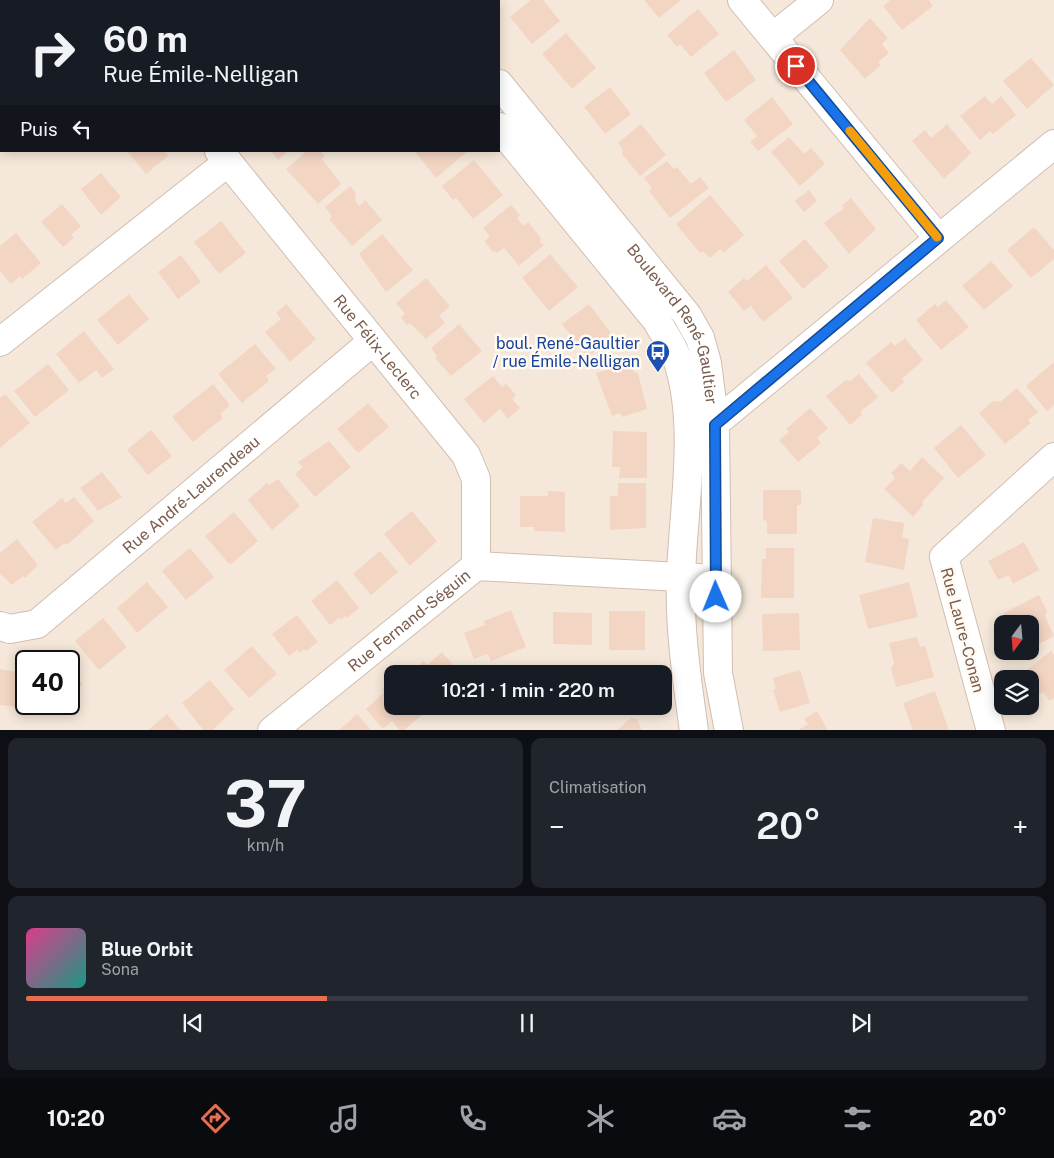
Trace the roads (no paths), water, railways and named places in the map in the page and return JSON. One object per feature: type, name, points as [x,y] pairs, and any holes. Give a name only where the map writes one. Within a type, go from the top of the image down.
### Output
[{"type":"street","points":[[742,0],[938,238]]},
{"type":"street","points":[[772,37],[819,0]]},
{"type":"street","name":"Boulevard René-Gaultier","points":[[500,85],[687,315],[700,338],[707,363],[715,425],[718,673],[729,730]]},
{"type":"street","name":"Boulevard René-Gaultier","points":[[500,129],[657,321],[674,350],[683,384],[689,443],[680,578],[686,673],[694,730]]},
{"type":"street","points":[[689,443],[715,425],[938,238],[1054,144]]},
{"type":"street","points":[[0,342],[224,157]]},
{"type":"street","name":"Rue Félix-Leclerc","points":[[224,157],[466,455],[476,479],[476,566]]},
{"type":"street","name":"Rue André-Laurendeau","points":[[0,626],[10,630],[37,624],[373,341]]},
{"type":"street","name":"Rue Laure-Conan","points":[[991,730],[944,557],[1054,456]]},
{"type":"street","name":"Rue Fernand-Séguin","points":[[272,730],[476,566],[680,578],[716,578]]},
{"type":"place","name":"boul. René-Gaultier / rue Émile-Nelligan","points":[[658,373]]}]
